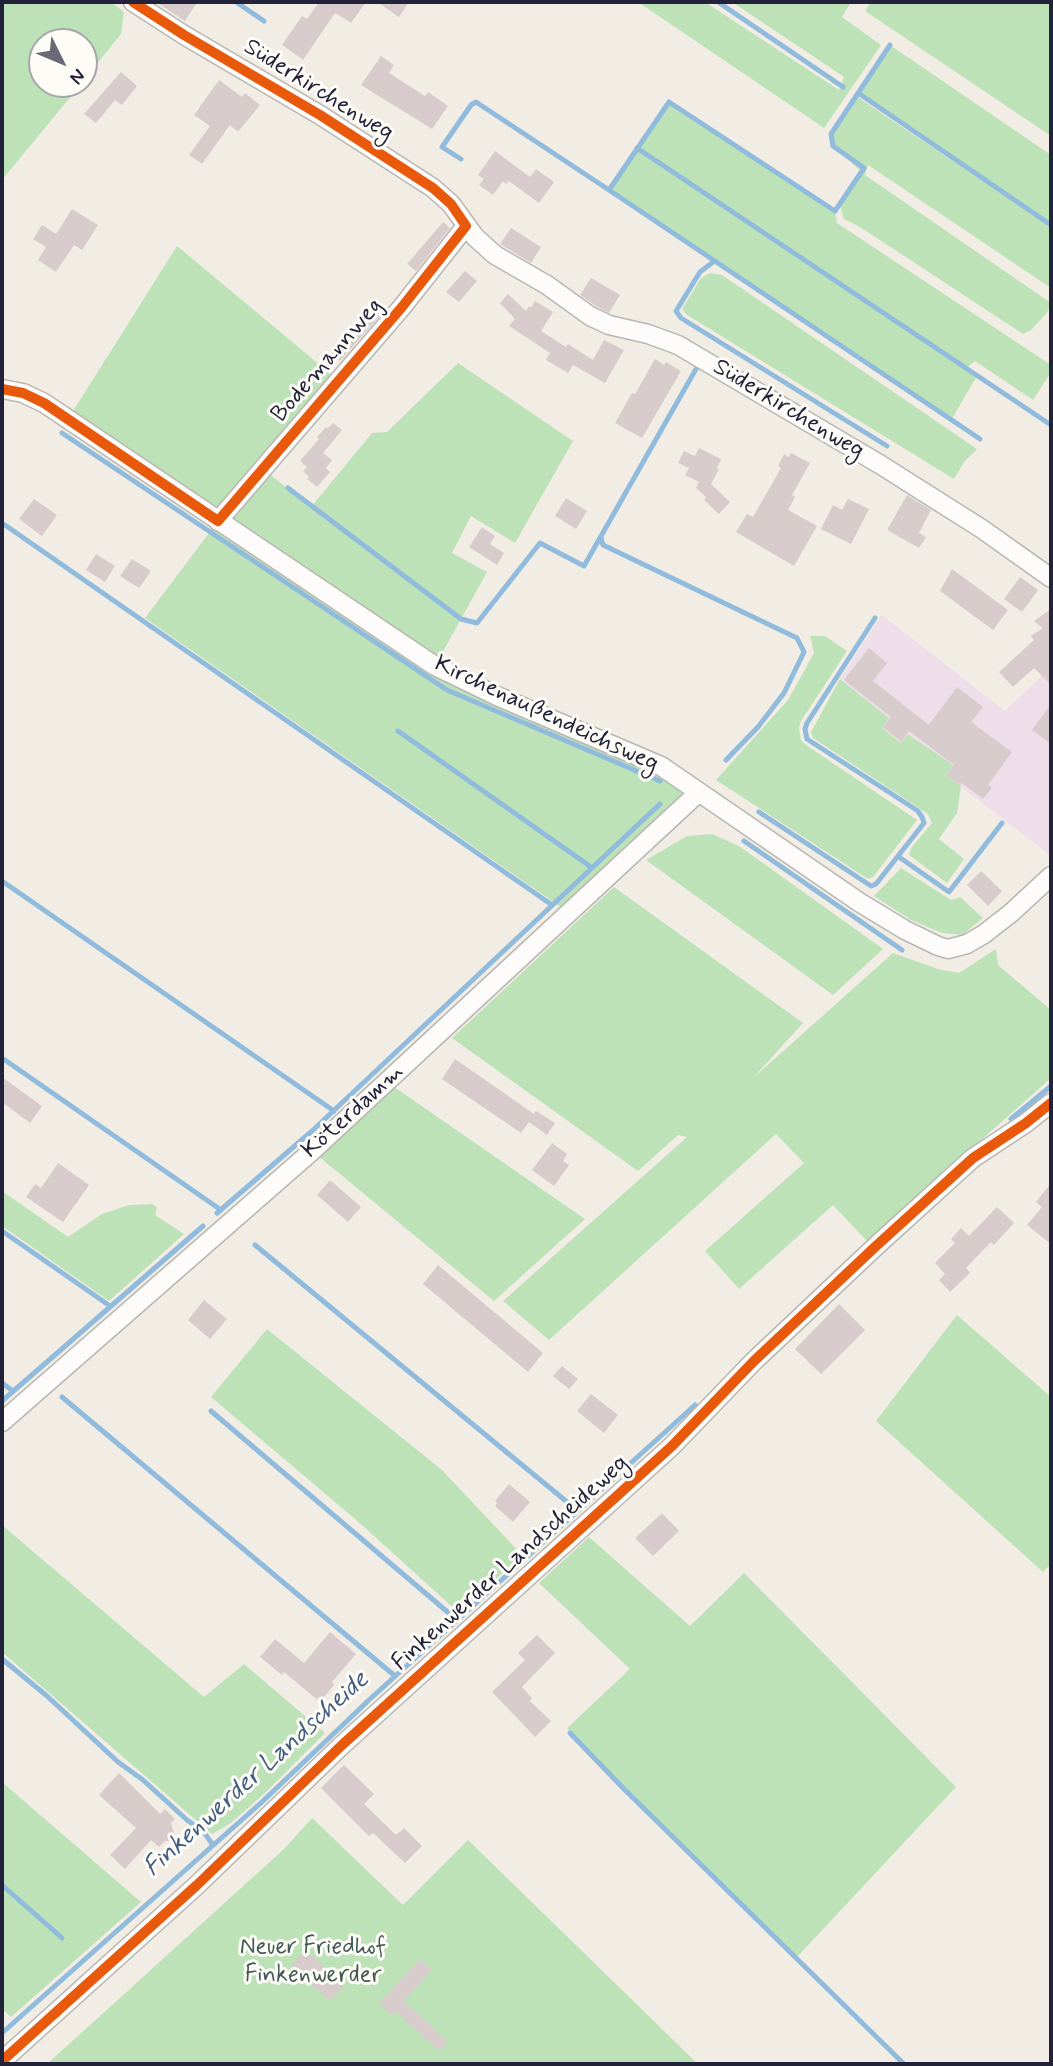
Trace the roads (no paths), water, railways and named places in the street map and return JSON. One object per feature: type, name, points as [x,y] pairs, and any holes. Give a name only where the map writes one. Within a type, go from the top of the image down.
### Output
[{"type":"street","name":"Süderkirchenweg","points":[[135,3],[184,36],[320,115],[433,188],[451,204],[475,237],[495,254],[547,285],[590,316],[609,325],[648,334],[678,345],[915,486],[1051,578]]},
{"type":"street","name":"Bodemannweg","points":[[218,521],[402,307],[466,226]]},
{"type":"street","name":"Kirchenaußendeichsweg","points":[[2,389],[23,393],[44,403],[435,666],[497,696],[661,766],[859,902],[905,930],[947,949],[967,944],[1010,913],[1051,876]]},
{"type":"street","name":"Köterdamm","points":[[2,1422],[312,1151],[698,793]]},
{"type":"street","name":"Finkenwerder Landscheideweg","points":[[2,2061],[197,1885],[341,1746],[672,1446],[754,1361],[874,1247],[973,1158],[1051,1103]]},
{"type":"waterway","points":[[236,2],[264,21]]},
{"type":"waterway","points":[[718,2],[843,87]]},
{"type":"waterway","points":[[461,159],[442,147],[471,105],[476,102],[609,190],[669,102],[835,211],[864,168],[833,146],[831,134],[890,45]]},
{"type":"waterway","points":[[858,93],[1051,225]]},
{"type":"waterway","points":[[637,148],[1051,425]]},
{"type":"waterway","points":[[609,190],[980,439]]},
{"type":"waterway","points":[[713,262],[700,272],[676,311],[681,318],[887,446]]},
{"type":"waterway","points":[[288,488],[461,619],[477,623],[540,543],[584,566],[696,369]]},
{"type":"waterway","points":[[62,433],[447,690],[660,781]]},
{"type":"waterway","points":[[2,523],[552,905]]},
{"type":"waterway","points":[[601,538],[603,545],[797,638],[804,652],[784,693],[758,727],[726,760]]},
{"type":"waterway","points":[[759,812],[871,886],[876,884],[924,823],[918,811],[807,739],[807,723],[875,618]]},
{"type":"waterway","points":[[398,731],[591,867]]},
{"type":"waterway","points":[[217,1213],[312,1131],[660,804]]},
{"type":"waterway","points":[[899,857],[949,892],[1002,823]]},
{"type":"waterway","points":[[744,841],[902,950]]},
{"type":"waterway","points":[[2,881],[334,1111]]},
{"type":"waterway","points":[[2,1058],[221,1210]]},
{"type":"waterway","name":"Finkenwerder Landscheide","points":[[1011,1119],[1051,1086]]},
{"type":"waterway","points":[[2,1401],[203,1226]]},
{"type":"waterway","points":[[2,1231],[110,1306]]},
{"type":"waterway","points":[[255,1245],[578,1511]]},
{"type":"waterway","points":[[2,1383],[13,1391]]},
{"type":"waterway","points":[[62,1397],[395,1676]]},
{"type":"waterway","name":"Finkenwerder Landscheide","points":[[2,2033],[263,1801],[370,1699],[695,1405]]},
{"type":"waterway","points":[[211,1411],[457,1620]]},
{"type":"waterway","points":[[2,1659],[47,1696],[118,1762],[203,1831],[213,1845]]},
{"type":"waterway","points":[[570,1733],[904,2064]]},
{"type":"waterway","points":[[2,1885],[62,1938]]},
{"type":"park label","name":"Neuer Friedhof Finkenwerder","points":[[313,1962]]}]
